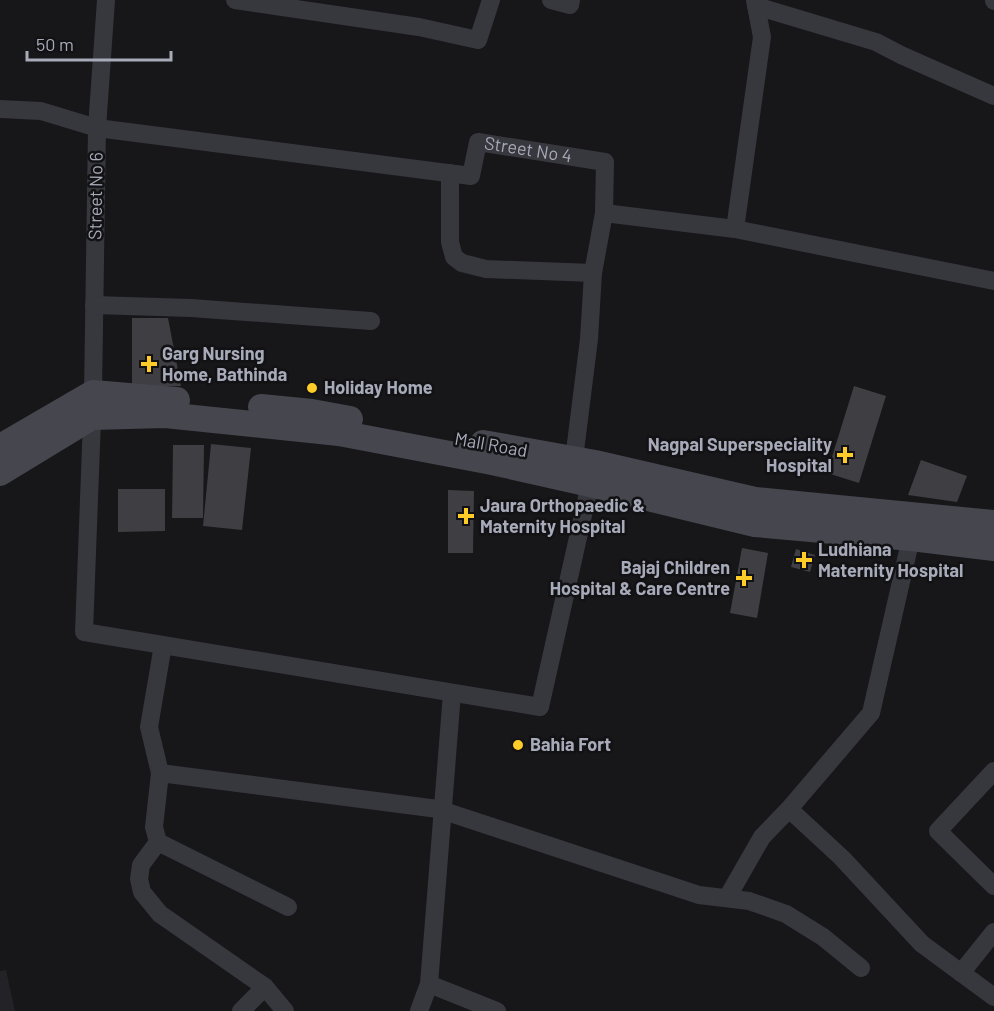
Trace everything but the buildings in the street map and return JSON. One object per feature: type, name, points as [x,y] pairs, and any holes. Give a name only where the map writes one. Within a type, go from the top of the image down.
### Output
[{"type":"main road","name":"Mall Road","points":[[92,405],[312,412],[574,459],[755,500],[994,523]]},
{"type":"main road","points":[[0,447],[92,405],[339,433],[492,462],[755,524],[994,548]]},
{"type":"main road","points":[[0,473],[92,405]]},
{"type":"street","name":"Street No 6","points":[[106,0],[97,128],[92,405],[84,632],[163,645]]},
{"type":"street","points":[[235,0],[419,27],[478,40],[491,0]]},
{"type":"street","points":[[551,0],[570,5],[571,0]]},
{"type":"street","points":[[735,229],[762,37],[756,3],[876,42],[994,96]]},
{"type":"street","name":"Street No 4","points":[[0,109],[41,111],[97,128],[471,176],[478,142],[605,162],[604,213]]},
{"type":"street","points":[[450,173],[450,242],[454,257],[462,263],[486,269],[593,273]]},
{"type":"street","points":[[574,459],[589,339],[593,273],[604,213],[735,229],[994,281]]},
{"type":"street","points":[[94,304],[191,308],[371,321]]},
{"type":"street","points":[[288,907],[158,842],[154,827],[160,773],[149,727],[163,645],[540,707],[590,484]]},
{"type":"street","points":[[727,898],[762,837],[871,713],[911,538]]},
{"type":"street","points":[[419,1011],[429,984],[452,693]]},
{"type":"street","points":[[994,771],[938,831],[994,886]]},
{"type":"street","points":[[160,773],[442,810],[699,895],[749,901],[786,914],[823,937],[861,968]]},
{"type":"street","points":[[789,809],[842,858],[922,944],[994,997]]},
{"type":"street","points":[[158,842],[141,865],[139,879],[142,892],[160,914],[264,987],[285,1011]]},
{"type":"street","points":[[961,973],[994,932]]},
{"type":"street","points":[[429,984],[497,1011]]},
{"type":"street","points":[[241,1011],[264,987]]},
{"type":"shaded area","points":[[6,970],[15,1011],[0,1011],[0,971]]},
{"type":"place","name":"Garg Nursing Home, Bathinda","points":[[149,364]]},
{"type":"place","name":"Holiday Home","points":[[312,388]]},
{"type":"place","name":"Nagpal Superspeciality Hospital","points":[[845,455]]},
{"type":"place","name":"Jaura Orthopaedic & Maternity Hospital","points":[[466,516]]},
{"type":"place","name":"Ludhiana Maternity Hospital","points":[[804,560]]},
{"type":"place","name":"Bajaj Children Hospital & Care Centre","points":[[744,578]]},
{"type":"place","name":"Bahia Fort","points":[[518,745]]}]
